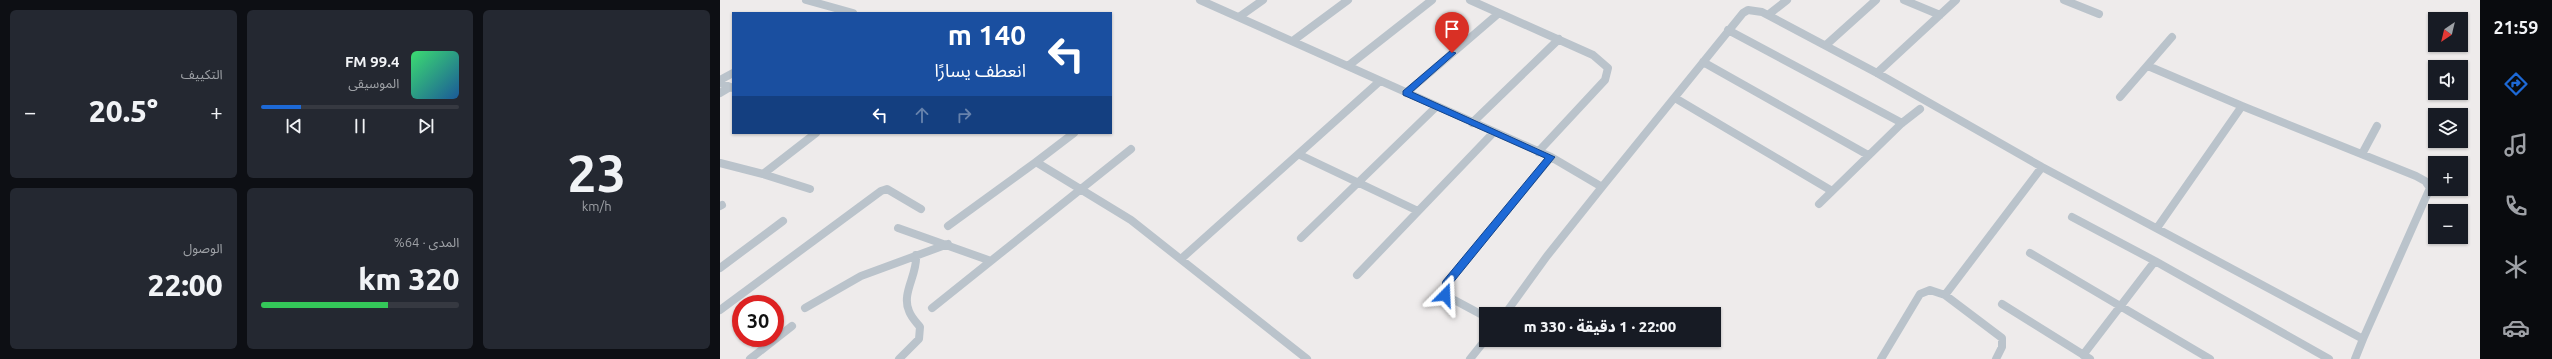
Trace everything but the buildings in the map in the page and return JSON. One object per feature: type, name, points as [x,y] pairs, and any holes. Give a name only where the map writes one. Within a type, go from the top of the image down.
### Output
[{"type":"street","points":[[806,0],[849,12]]},
{"type":"street","points":[[1200,0],[1294,40],[1436,107],[1551,157],[1602,188]]},
{"type":"street","points":[[1239,16],[1263,0]]},
{"type":"street","points":[[1294,40],[1348,0]]},
{"type":"street","points":[[1348,66],[1432,0]]},
{"type":"street","points":[[1470,0],[1559,39],[1606,63],[1610,74],[1538,152]]},
{"type":"street","points":[[1768,15],[1787,0]]},
{"type":"street","points":[[1826,45],[1876,0]]},
{"type":"street","points":[[1904,0],[1940,15]]},
{"type":"street","points":[[1877,73],[1956,0]]},
{"type":"street","points":[[2064,0],[2099,14]]},
{"type":"street","points":[[1510,307],[1547,256],[1728,30],[1745,11],[1752,10],[1768,15],[1826,45],[2042,167],[2363,339]]},
{"type":"street","points":[[1406,93],[1499,13]]},
{"type":"street","points":[[1728,30],[1902,123]]},
{"type":"street","points":[[2120,97],[2172,37]]},
{"type":"street","points":[[1472,123],[1559,39]]},
{"type":"street","points":[[1703,62],[1868,155]]},
{"type":"street","points":[[2148,66],[2242,106],[2416,176],[2429,184],[2430,188],[2363,339],[2356,359]]},
{"type":"street","points":[[731,87],[720,82],[732,73]]},
{"type":"street","points":[[1181,259],[1300,155],[1380,81]]},
{"type":"street","points":[[720,93],[731,87]]},
{"type":"street","points":[[1675,98],[1832,191]]},
{"type":"street","points":[[2157,228],[2242,106]]},
{"type":"street","points":[[1301,238],[1436,107]]},
{"type":"street","points":[[1819,204],[1902,123],[1920,109]]},
{"type":"street","points":[[2362,154],[2377,126]]},
{"type":"street","points":[[1357,276],[1494,132]]},
{"type":"street","points":[[763,174],[815,134]]},
{"type":"street","points":[[948,226],[1073,134]]},
{"type":"street","points":[[932,308],[1131,149]]},
{"type":"street","points":[[1300,155],[1418,211]]},
{"type":"street","points":[[1479,313],[1445,295],[1446,284],[1486,232],[1551,157]]},
{"type":"street","points":[[1036,162],[1131,220],[1307,359]]},
{"type":"street","points":[[720,163],[763,174],[810,189]]},
{"type":"street","points":[[1945,295],[2042,167]]},
{"type":"street","points":[[720,310],[881,191],[887,189],[921,209]]},
{"type":"street","points":[[2072,217],[2155,261],[2329,359]]},
{"type":"street","points":[[720,268],[783,221]]},
{"type":"street","points":[[898,228],[948,244],[991,261]]},
{"type":"street","points":[[806,308],[861,276],[948,244]]},
{"type":"street","points":[[2030,253],[2210,359]]},
{"type":"street","points":[[899,359],[920,338],[920,327],[908,310],[908,289],[918,265],[916,255]]},
{"type":"street","points":[[2002,304],[2086,357],[2120,306],[2155,261]]},
{"type":"street","points":[[1881,359],[1920,294],[1930,290],[1945,295],[2002,338],[2002,347],[1996,359]]},
{"type":"street","points":[[750,359],[792,326]]},
{"type":"street","points":[[1470,359],[1480,347]]},
{"type":"route","points":[[1445,295],[1444,290],[1446,284],[1486,232],[1551,157],[1406,93],[1452,53]]}]
